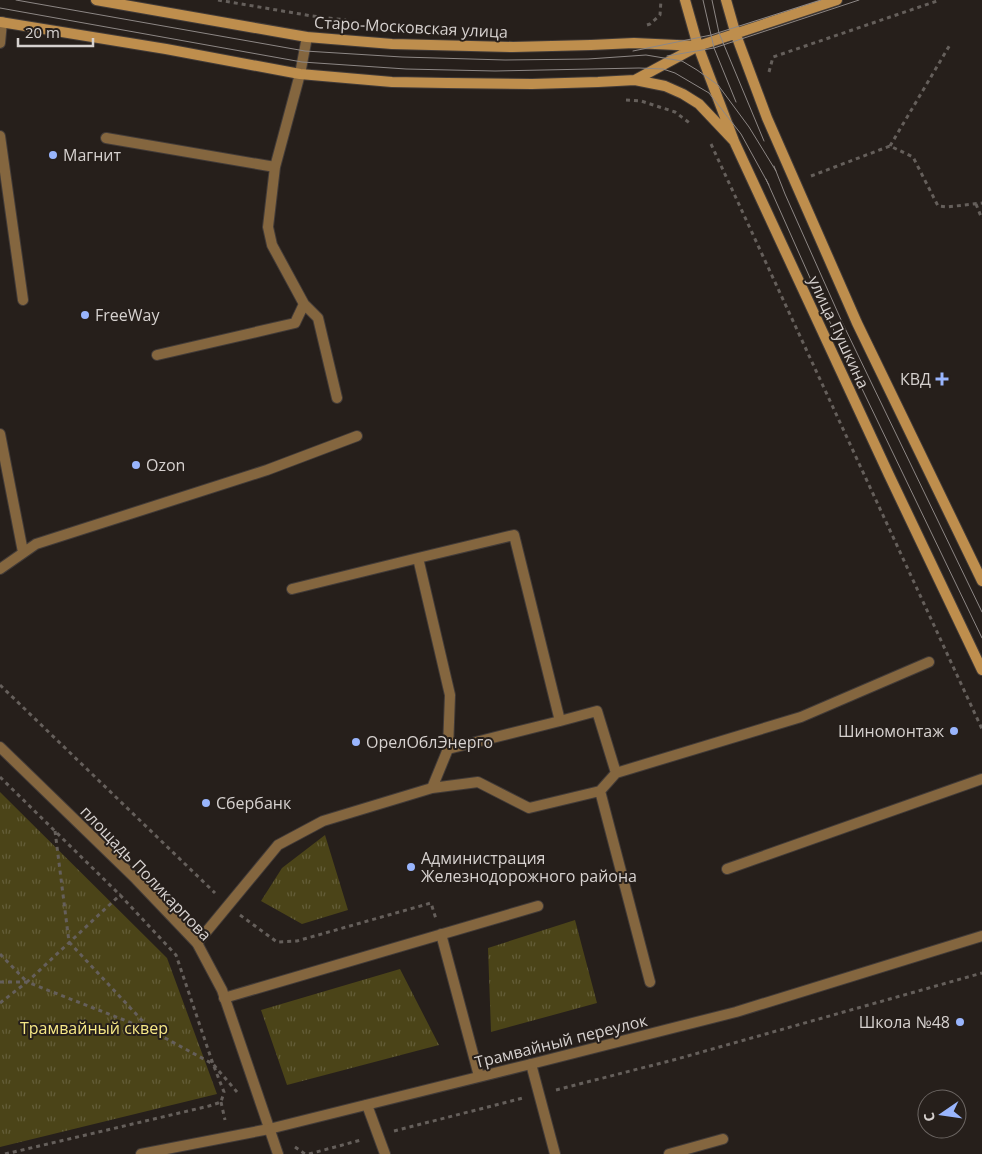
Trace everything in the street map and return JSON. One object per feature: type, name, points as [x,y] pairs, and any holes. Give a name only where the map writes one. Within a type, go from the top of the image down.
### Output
[{"type":"main road","name":"Старо-Московская улица","points":[[96,0],[307,37],[392,44],[504,47],[634,43],[698,46]]},
{"type":"main road","name":"улица Пушкина","points":[[685,0],[698,46],[734,141],[982,670]]},
{"type":"main road","name":"улица Пушкина","points":[[726,0],[736,35],[767,118],[856,323],[982,581]]},
{"type":"main road","points":[[635,80],[698,46],[838,0]]},
{"type":"main road","points":[[1,22],[166,49],[300,74],[392,82],[438,83],[532,84],[635,80],[665,86],[683,94],[699,104],[734,141]]},
{"type":"street","points":[[0,43],[1,22]]},
{"type":"street","points":[[307,37],[300,74],[275,168],[268,227],[272,245],[304,304],[318,318],[337,398]]},
{"type":"street","points":[[0,136],[23,300]]},
{"type":"street","points":[[106,138],[275,168]]},
{"type":"street","points":[[156,355],[295,323],[304,304]]},
{"type":"street","points":[[0,434],[23,552]]},
{"type":"street","points":[[0,569],[36,544],[266,470],[357,436]]},
{"type":"street","points":[[292,589],[514,535],[560,721]]},
{"type":"street","points":[[418,558],[450,695],[448,749],[432,788]]},
{"type":"street","points":[[197,943],[278,845],[323,821],[432,788],[478,782],[529,808],[600,791],[616,773],[801,716],[929,662]]},
{"type":"street","points":[[448,749],[597,711],[616,773]]},
{"type":"street","name":"площадь Поликарпова","points":[[0,747],[136,879],[197,943],[224,998],[278,1154]]},
{"type":"street","points":[[726,869],[982,779]]},
{"type":"street","points":[[600,791],[650,982]]},
{"type":"street","points":[[224,998],[538,906]]},
{"type":"street","points":[[441,934],[479,1076]]},
{"type":"street","name":"Трамвайный переулок","points":[[142,1154],[269,1129],[736,1012],[982,936]]},
{"type":"street","points":[[531,1064],[555,1154]]},
{"type":"street","points":[[368,1104],[385,1154]]},
{"type":"street","points":[[669,1154],[722,1139]]},
{"type":"path","points":[[218,0],[312,16],[348,20]]},
{"type":"path","points":[[641,25],[650,24],[660,15],[660,0]]},
{"type":"path","points":[[773,57],[940,0]]},
{"type":"path","points":[[808,177],[890,146],[952,43]]},
{"type":"path","points":[[625,100],[641,101],[675,112],[696,127]]},
{"type":"path","points":[[709,141],[982,729]]},
{"type":"path","points":[[890,146],[913,157],[938,206],[947,207],[982,203]]},
{"type":"path","points":[[976,204],[982,219]]},
{"type":"path","points":[[0,684],[228,906],[277,942],[296,941],[431,903],[441,934]]},
{"type":"path","points":[[0,777],[120,895],[176,956],[224,1092],[220,1102],[210,1106],[5,1154]]},
{"type":"path","points":[[55,831],[69,942],[152,1031]]},
{"type":"path","points":[[0,1003],[27,982],[136,879]]},
{"type":"path","points":[[0,954],[27,982]]},
{"type":"path","points":[[308,1154],[686,1056],[982,973]]},
{"type":"path","points":[[0,982],[27,982],[152,1031],[213,1064]]},
{"type":"green space","name":"Трамвайный сквер","points":[[0,792],[167,958],[217,1094],[0,1147]]},
{"type":"green space","points":[[325,835],[348,910],[302,924],[261,901],[282,868]]},
{"type":"green space","points":[[575,920],[597,1003],[491,1032],[488,948]]},
{"type":"green space","points":[[400,969],[439,1045],[287,1085],[261,1010]]},
{"type":"tram line","points":[[16,0],[305,51],[402,57],[505,60],[588,59],[646,55],[682,61],[718,85],[749,127],[776,171]]},
{"type":"tram line","points":[[703,0],[714,48],[736,102]]},
{"type":"tram line","points":[[712,0],[719,33],[764,141]]},
{"type":"tram line","points":[[633,51],[711,35],[821,0]]},
{"type":"tram line","points":[[667,56],[714,48],[859,0]]},
{"type":"tram line","points":[[0,8],[302,62],[406,69],[495,71],[663,69],[675,73],[709,93],[741,134],[769,185]]},
{"type":"tram line","points":[[774,166],[842,322],[982,612]]},
{"type":"tram line","points":[[766,179],[827,316],[982,638]]},
{"type":"place","name":"Магнит","points":[[53,155]]},
{"type":"place","name":"FreeWay","points":[[85,315]]},
{"type":"place","name":"КВД","points":[[942,379]]},
{"type":"place","name":"Ozon","points":[[136,465]]},
{"type":"place","name":"Шиномонтаж","points":[[954,731]]},
{"type":"place","name":"ОрелОблЭнерго","points":[[356,742]]},
{"type":"place","name":"Сбербанк","points":[[206,803]]},
{"type":"place","name":"Администрация Железнодорожного района","points":[[411,867]]},
{"type":"place","name":"Школа №48","points":[[960,1022]]}]
